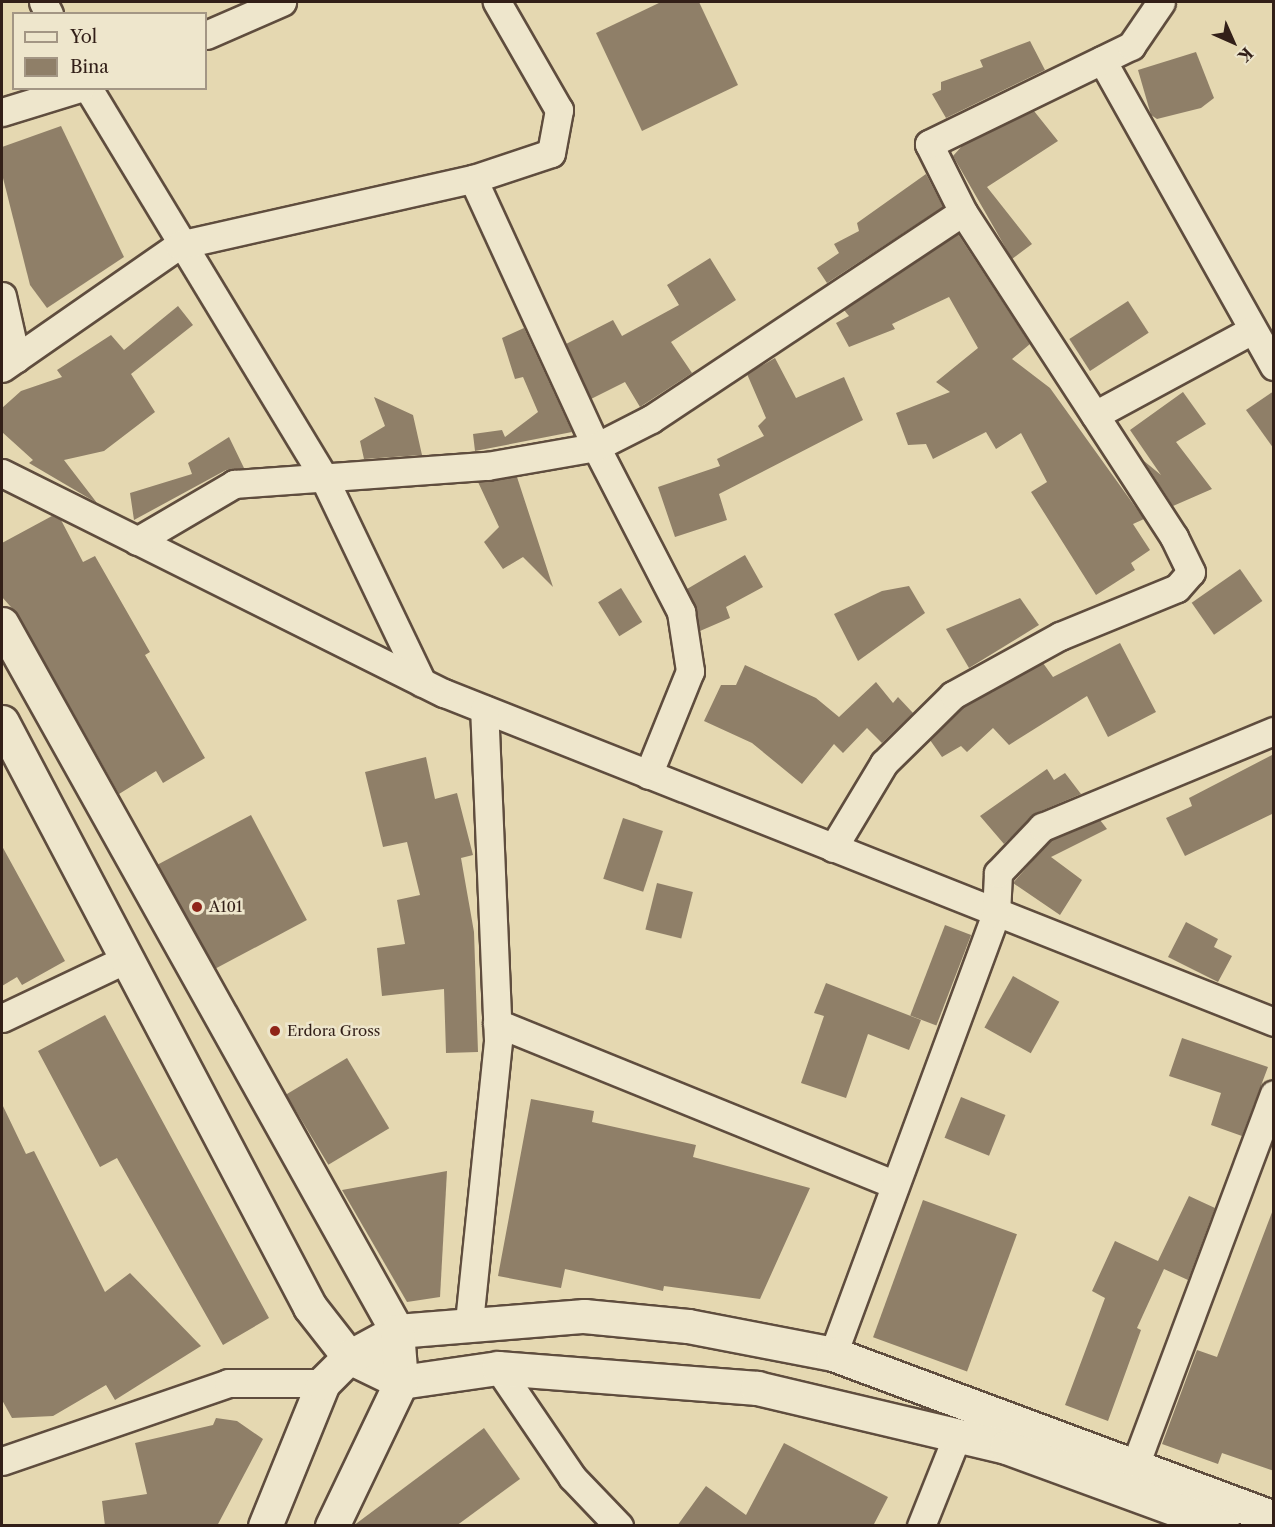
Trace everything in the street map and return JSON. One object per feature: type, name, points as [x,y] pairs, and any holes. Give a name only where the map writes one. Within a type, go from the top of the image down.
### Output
[{"type":"main road","points":[[2,624],[397,1331],[401,1382],[332,1526]]},
{"type":"main road","points":[[2,722],[310,1307],[349,1357],[401,1382],[498,1368],[757,1388],[1006,1447],[1222,1526]]},
{"type":"main road","points":[[265,1526],[323,1383],[349,1357],[397,1331],[469,1322],[628,1318],[832,1354],[1134,1468],[1274,1518]]},
{"type":"street","points":[[207,35],[282,2]]},
{"type":"street","points":[[2,296],[9,363],[179,245],[473,179],[551,153],[559,110],[497,2]]},
{"type":"street","points":[[833,848],[884,763],[953,695],[1060,636],[1177,588],[1191,572],[1095,415],[963,212],[929,144],[1131,46],[1161,2]]},
{"type":"street","points":[[1102,60],[1274,366]]},
{"type":"street","points":[[2,112],[74,90]]},
{"type":"street","points":[[89,90],[179,245],[324,478],[423,683]]},
{"type":"street","points":[[473,179],[596,447],[681,612],[690,671],[648,775]]},
{"type":"street","points":[[137,541],[234,484],[487,465],[596,447],[651,419],[963,212]]},
{"type":"street","points":[[1095,415],[1252,330]]},
{"type":"street","points":[[2,473],[423,683],[996,914],[1274,1022]]},
{"type":"street","points":[[469,1322],[497,1023],[484,709]]},
{"type":"street","points":[[832,1354],[893,1184],[996,914],[998,873],[1042,827],[1274,731]]},
{"type":"street","points":[[2,1018],[126,959]]},
{"type":"street","points":[[497,1023],[893,1184]]},
{"type":"street","points":[[1134,1468],[1274,1094]]},
{"type":"street","points":[[498,1368],[572,1478],[619,1526]]},
{"type":"street","points":[[2,1461],[228,1383],[323,1383]]},
{"type":"street","points":[[921,1526],[957,1436]]},
{"type":"building","points":[[661,2],[699,2],[738,85],[642,131],[596,33]]},
{"type":"building","points":[[1030,41],[1045,70],[946,118],[932,94],[941,90],[941,82],[983,67],[980,60]]},
{"type":"building","points":[[1196,52],[1214,98],[1201,108],[1157,119],[1151,115],[1138,70]]},
{"type":"building","points":[[1034,111],[1058,141],[987,187],[1032,244],[1012,259],[953,156],[962,146]]},
{"type":"building","points":[[61,126],[124,257],[47,308],[30,285],[2,174],[2,147]]},
{"type":"building","points":[[926,174],[943,207],[827,283],[817,268],[839,253],[834,244],[859,231],[857,223]]},
{"type":"building","points":[[958,234],[1030,344],[1012,359],[1050,388],[1144,519],[1133,524],[1150,550],[1131,563],[1135,570],[1096,595],[1031,492],[1047,482],[1021,433],[996,449],[986,432],[933,459],[926,444],[908,445],[896,413],[950,392],[936,382],[978,348],[949,297],[892,324],[895,329],[849,347],[836,323],[849,316],[844,310]]},
{"type":"building","points":[[710,258],[736,300],[671,342],[692,373],[640,407],[625,382],[591,399],[566,344],[613,320],[622,336],[679,305],[667,285]]},
{"type":"building","points":[[1128,301],[1149,333],[1090,371],[1069,339]]},
{"type":"building","points":[[178,306],[193,325],[131,374],[155,412],[104,451],[64,460],[97,503],[29,463],[33,460],[2,432],[2,408],[21,391],[62,377],[57,370],[111,335],[124,350]]},
{"type":"building","points":[[524,328],[572,432],[475,451],[473,434],[502,430],[505,437],[538,412],[523,377],[515,379],[502,338]]},
{"type":"building","points":[[775,358],[796,398],[844,377],[863,420],[719,494],[727,520],[675,537],[658,487],[720,466],[717,459],[764,436],[758,426],[766,418],[747,374]]},
{"type":"building","points":[[1274,391],[1274,449],[1246,410]]},
{"type":"building","points":[[1183,392],[1206,424],[1176,442],[1212,489],[1173,506],[1144,461],[1161,475],[1130,430]]},
{"type":"building","points":[[374,397],[413,415],[422,455],[364,459],[360,441],[385,426]]},
{"type":"building","points":[[229,437],[244,468],[226,470],[134,520],[130,493],[192,474],[188,463]]},
{"type":"building","points":[[517,477],[553,587],[523,557],[503,569],[484,542],[499,527],[478,482]]},
{"type":"building","points":[[52,516],[61,520],[83,562],[95,556],[150,652],[145,655],[205,758],[163,783],[156,771],[119,794],[18,615],[2,597],[2,543]]},
{"type":"building","points":[[745,555],[763,587],[726,607],[730,618],[700,631],[687,589]]},
{"type":"building","points":[[1240,569],[1262,601],[1214,635],[1192,603]]},
{"type":"building","points":[[909,586],[925,613],[858,661],[834,614],[882,591]]},
{"type":"building","points":[[621,588],[642,622],[619,636],[598,602]]},
{"type":"building","points":[[1020,598],[1039,625],[969,668],[946,629]]},
{"type":"building","points":[[1120,643],[1156,712],[1108,737],[1087,696],[1009,745],[993,728],[967,752],[961,746],[942,757],[930,740],[963,708],[1043,663],[1053,677]]},
{"type":"building","points":[[745,665],[816,698],[839,717],[876,682],[893,703],[898,697],[913,713],[882,743],[867,728],[843,753],[834,744],[802,784],[752,743],[704,721],[721,685],[736,685]]},
{"type":"building","points":[[1274,754],[1274,813],[1185,856],[1166,818],[1192,806],[1189,798]]},
{"type":"building","points":[[426,757],[435,799],[457,793],[473,855],[461,858],[474,932],[478,1052],[446,1053],[444,989],[382,996],[377,948],[405,944],[397,900],[420,895],[407,842],[383,847],[365,772]]},
{"type":"building","points":[[1047,769],[1054,780],[1065,773],[1081,794],[1036,813],[1004,844],[980,816]]},
{"type":"building","points":[[251,815],[307,920],[213,970],[157,865]]},
{"type":"building","points":[[623,818],[663,831],[643,892],[603,879]]},
{"type":"building","points":[[1100,820],[1107,829],[1051,857],[1082,880],[1060,915],[1013,883],[1051,840]]},
{"type":"building","points":[[2,846],[65,961],[22,985],[17,977],[2,986]]},
{"type":"building","points":[[657,883],[693,892],[681,939],[645,930]]},
{"type":"building","points":[[1186,922],[1218,939],[1214,947],[1232,956],[1218,982],[1168,957]]},
{"type":"building","points":[[945,925],[971,935],[936,1026],[910,1016]]},
{"type":"building","points":[[1013,976],[1059,1002],[1031,1053],[984,1028]]},
{"type":"building","points":[[826,983],[921,1020],[909,1050],[868,1034],[846,1098],[801,1083],[824,1016],[814,1013]]},
{"type":"building","points":[[105,1015],[269,1318],[223,1345],[117,1158],[100,1167],[38,1051]]},
{"type":"building","points":[[1182,1038],[1268,1067],[1242,1136],[1211,1125],[1221,1093],[1169,1076]]},
{"type":"building","points":[[347,1058],[389,1128],[328,1165],[286,1095]]},
{"type":"building","points":[[961,1097],[1006,1115],[989,1156],[945,1138]]},
{"type":"building","points":[[531,1099],[594,1111],[592,1122],[696,1145],[693,1157],[810,1188],[760,1299],[664,1286],[663,1291],[565,1269],[561,1288],[498,1276]]},
{"type":"building","points":[[2,1104],[26,1154],[34,1151],[105,1292],[130,1273],[201,1346],[115,1400],[106,1385],[53,1416],[12,1418],[2,1400]]},
{"type":"building","points":[[447,1171],[440,1297],[407,1302],[342,1190]]},
{"type":"building","points":[[1189,1196],[1215,1208],[1188,1280],[1164,1269],[1137,1328],[1141,1330],[1108,1421],[1065,1405],[1105,1298],[1092,1291],[1115,1241],[1158,1261]]},
{"type":"building","points":[[923,1200],[1017,1234],[967,1371],[873,1337]]},
{"type":"building","points":[[1274,1207],[1274,1471],[1222,1453],[1218,1464],[1162,1444],[1197,1350],[1217,1357]]},
{"type":"building","points":[[216,1418],[237,1421],[263,1439],[217,1526],[105,1526],[102,1501],[147,1494],[135,1443],[213,1425]]},
{"type":"building","points":[[484,1428],[520,1479],[456,1526],[353,1526]]},
{"type":"building","points":[[784,1443],[888,1497],[873,1526],[677,1526],[706,1486],[746,1515]]},
{"type":"place","name":"A101","points":[[197,907]]},
{"type":"place","name":"Erdora Gross","points":[[275,1031]]}]
